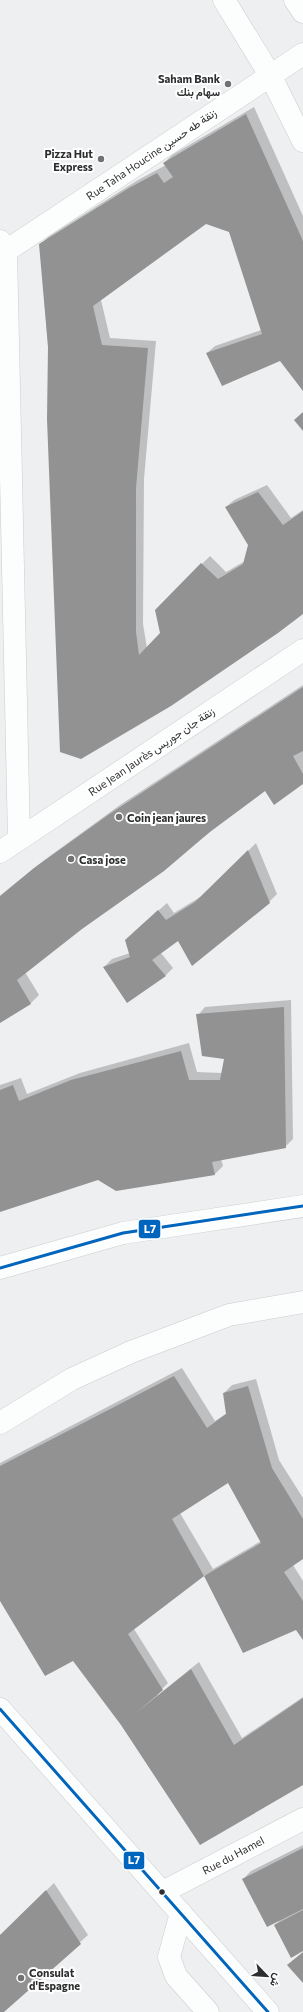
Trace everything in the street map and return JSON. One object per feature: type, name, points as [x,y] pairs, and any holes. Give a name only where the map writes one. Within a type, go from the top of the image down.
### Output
[{"type":"street","points":[[224,0],[270,75],[303,141]]},
{"type":"street","points":[[295,0],[303,12]]},
{"type":"street","name":"Rue Taha Houcine زنقة طه حسين","points":[[2,249],[303,54]]},
{"type":"street","points":[[2,249],[19,839]]},
{"type":"street","name":"Rue Jean Jaurès زنقة جان جوريس","points":[[0,852],[303,650]]},
{"type":"street","points":[[0,1268],[123,1233],[303,1206]]},
{"type":"street","points":[[0,1423],[72,1380],[131,1352],[229,1315],[303,1302]]},
{"type":"street","points":[[0,1709],[268,2012]]},
{"type":"street","name":"Rue du Hamel","points":[[163,1892],[303,1819]]},
{"type":"street","points":[[181,1914],[169,1957],[176,1976],[208,2012]]},
{"type":"building","points":[[246,114],[303,241],[303,391],[280,361],[222,386],[206,353],[262,334],[229,232],[206,224],[93,306],[102,345],[148,348],[136,488],[136,632],[139,655],[160,633],[155,610],[201,563],[218,579],[243,564],[248,545],[225,507],[258,492],[283,525],[303,511],[303,614],[278,633],[171,706],[81,759],[60,752],[47,419],[48,346],[39,244],[129,188],[157,173],[164,183],[173,177],[163,163]]},
{"type":"building","points":[[303,412],[303,431],[294,420]]},
{"type":"building","points":[[303,687],[303,751],[293,756],[303,774],[303,784],[274,805],[265,791],[211,831],[164,871],[82,929],[17,980],[31,1004],[0,1023],[0,896],[34,868],[111,813]]},
{"type":"building","points":[[248,850],[270,903],[192,966],[178,941],[152,960],[166,976],[127,1003],[103,967],[130,957],[125,940],[158,910],[166,920],[195,902]]},
{"type":"building","points":[[284,1007],[286,1148],[212,1162],[215,1175],[116,1191],[98,1180],[0,1212],[0,1090],[13,1085],[19,1101],[71,1080],[181,1051],[189,1080],[220,1080],[224,1059],[202,1056],[196,1014]]},
{"type":"building","points":[[174,1376],[207,1428],[226,1414],[223,1393],[248,1386],[272,1468],[303,1519],[303,1559],[284,1572],[303,1601],[303,1640],[296,1630],[243,1653],[204,1576],[128,1634],[163,1690],[136,1713],[191,1669],[234,1745],[303,1698],[303,1785],[200,1845],[121,1725],[73,1661],[45,1676],[0,1601],[0,1466]],"holes":[[[228,1483],[261,1543],[204,1576],[172,1519]]]},
{"type":"building","points":[[303,1848],[303,1909],[267,1927],[242,1879]]},
{"type":"building","name":"Consulat d'Espagne","points":[[46,1890],[81,1944],[4,2012],[0,2012],[0,1935]]},
{"type":"building","points":[[303,1910],[303,1951],[291,1958],[274,1925]]},
{"type":"building","points":[[303,1952],[303,1983],[287,1965]]},
{"type":"transit line","name":"L7","points":[[0,1268],[123,1233],[303,1206]]},
{"type":"transit line","name":"L7","points":[[0,1709],[268,2012]]},
{"type":"place","name":"Saham Bank سهام بنك","points":[[228,84]]},
{"type":"place","name":"Pizza Hut Express","points":[[101,159]]},
{"type":"place","name":"Coin jean jaures","points":[[119,817]]},
{"type":"place","name":"Casa jose","points":[[71,859]]},
{"type":"place","name":"Consulat d'Espagne","points":[[21,1978]]}]
